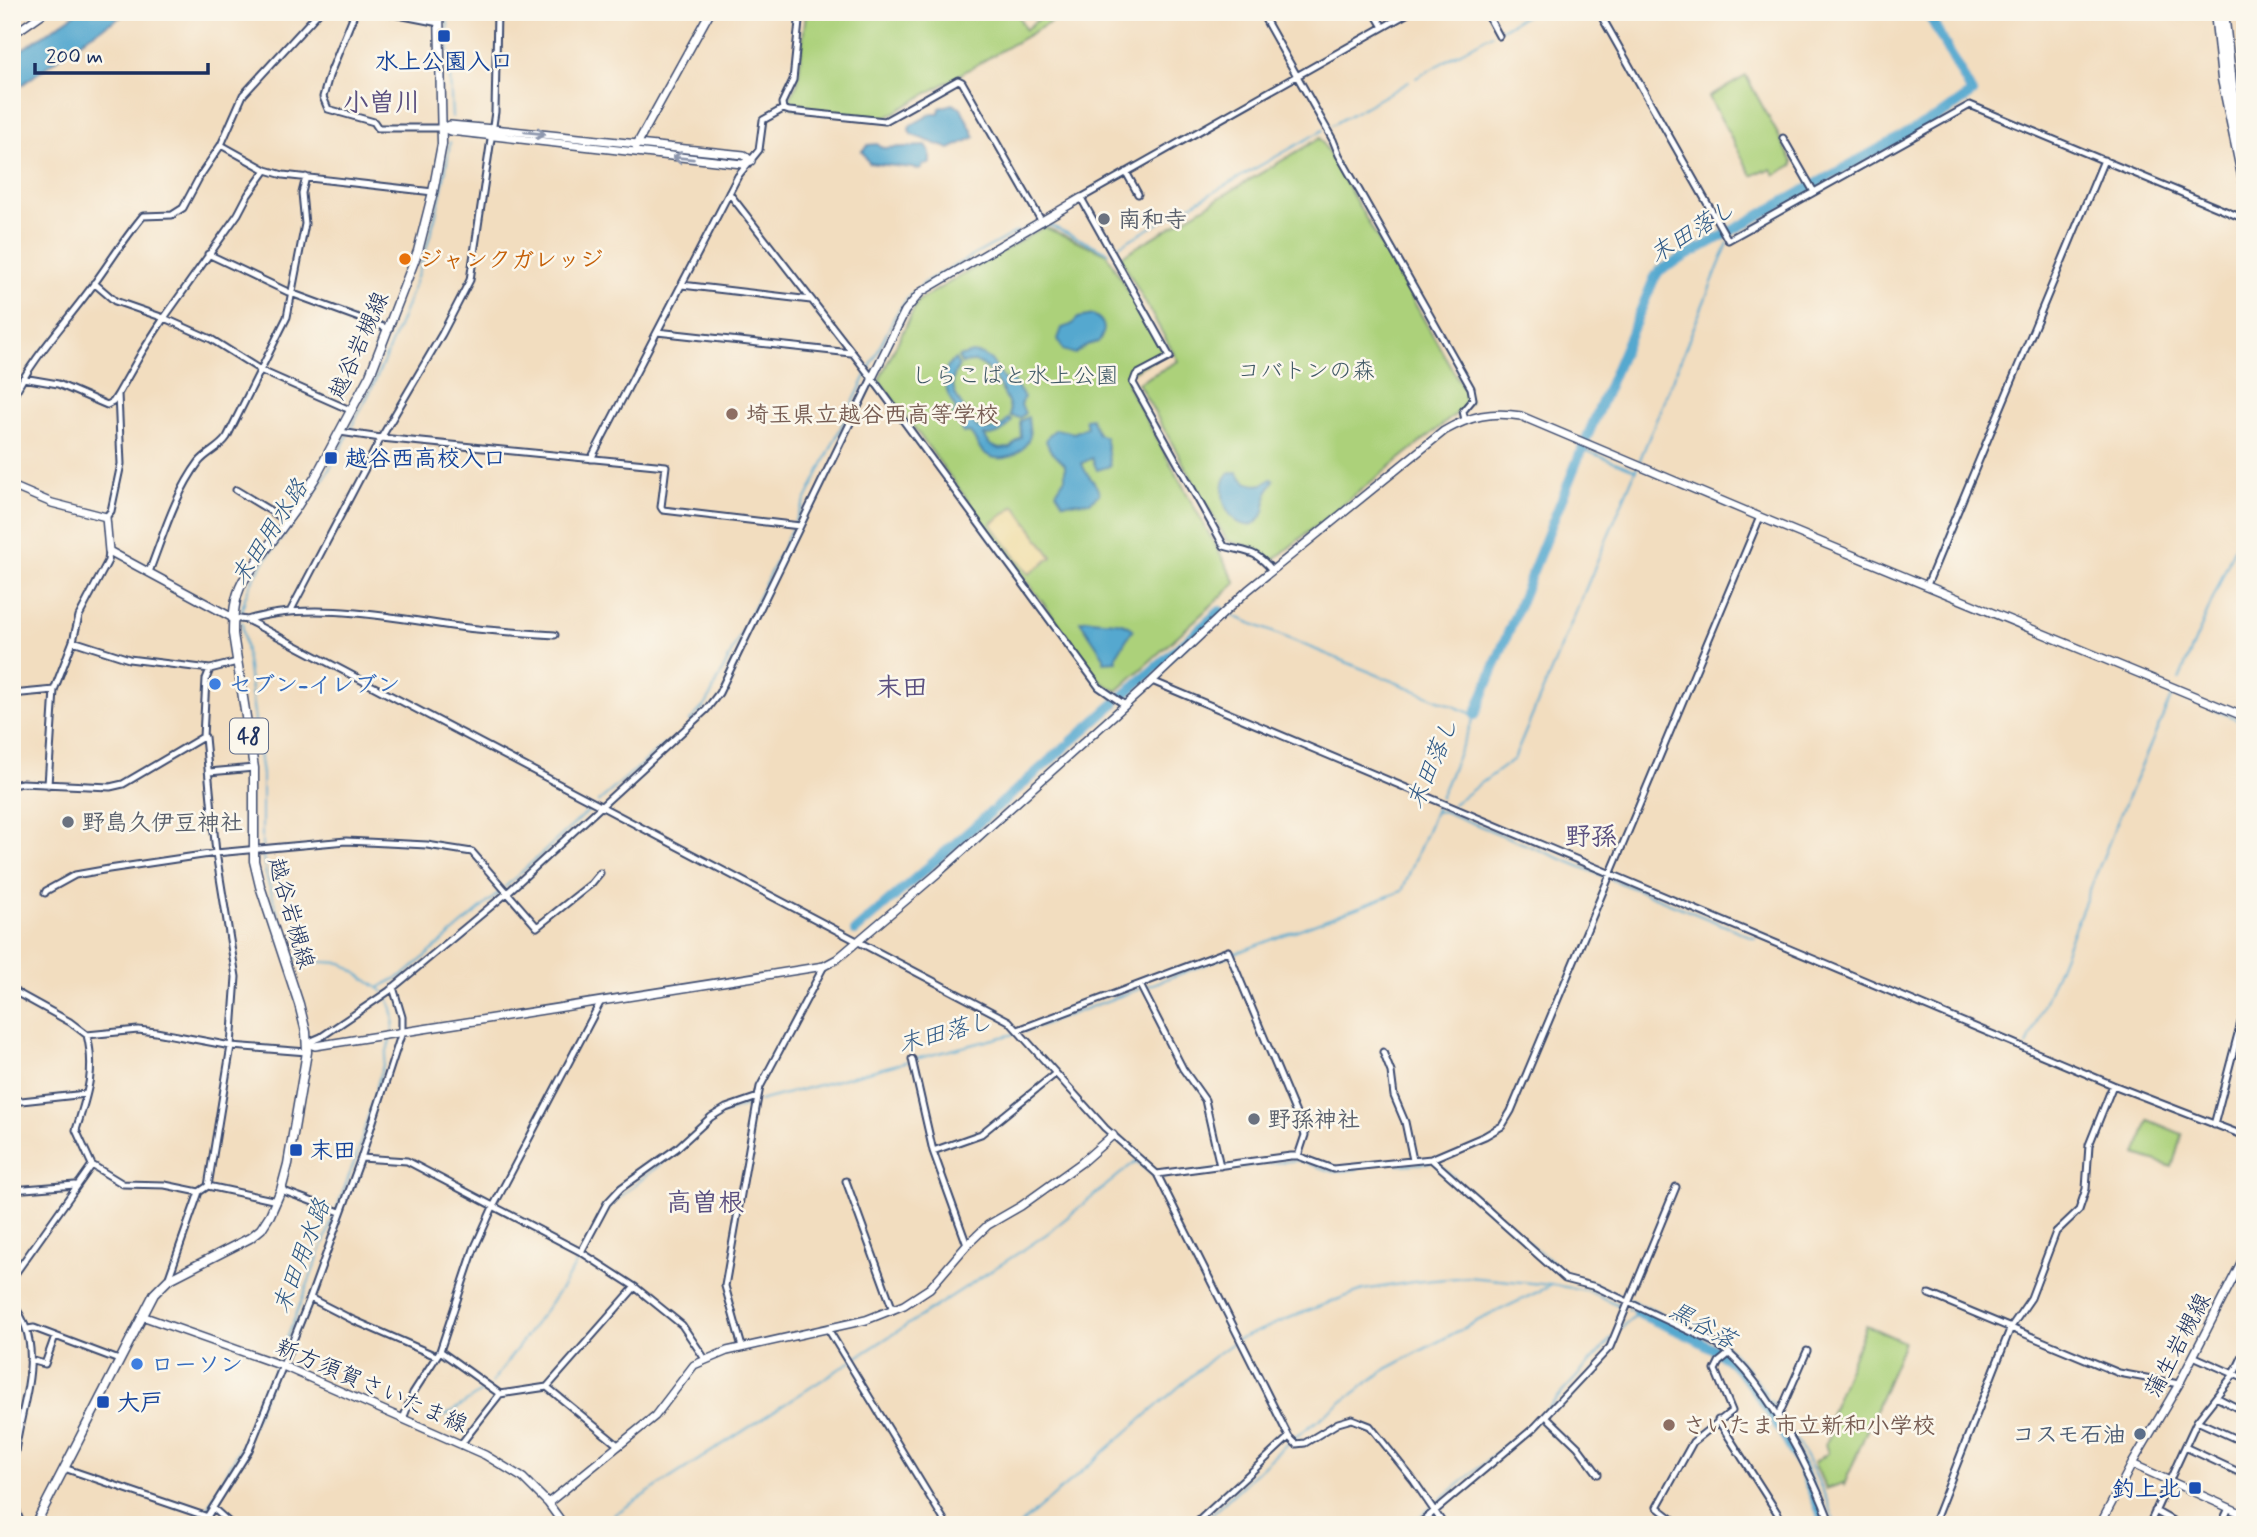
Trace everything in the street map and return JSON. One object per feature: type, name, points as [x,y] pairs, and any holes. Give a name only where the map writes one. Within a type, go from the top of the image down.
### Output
[{"type":"highway","points":[[2216,12],[2222,79],[2245,185]]},
{"type":"highway","points":[[2224,12],[2231,85],[2245,155]]},
{"type":"main road","name":"越谷岩槻線","points":[[35,1525],[154,1294],[168,1280],[250,1238],[261,1229],[277,1201],[288,1164],[307,1047],[299,1003],[257,873],[259,849],[254,768],[237,662],[241,619],[238,590],[346,433],[350,410],[374,366],[418,251],[440,158],[443,128],[439,12]]},
{"type":"street","points":[[12,35],[45,12]]},
{"type":"street","points":[[12,400],[23,378],[143,216],[172,215],[183,208],[221,145],[243,95],[319,12]]},
{"type":"street","points":[[355,12],[323,97],[328,109],[374,122],[378,128],[443,128],[450,131],[637,144],[744,155],[751,161]]},
{"type":"street","points":[[383,12],[439,23]]},
{"type":"street","points":[[291,610],[381,438],[442,334],[470,280],[492,133],[497,12]]},
{"type":"street","points":[[632,152],[709,12]]},
{"type":"street","points":[[783,109],[782,103],[793,80],[800,12]]},
{"type":"street","points":[[1261,12],[1471,388],[1473,399],[1463,411],[1465,420]]},
{"type":"street","points":[[1374,12],[1383,27]]},
{"type":"street","points":[[307,1047],[393,987],[601,806],[686,729],[719,693],[899,323],[913,300],[932,284],[1409,12]]},
{"type":"street","points":[[1486,12],[1499,36]]},
{"type":"street","points":[[1599,12],[1728,240],[1970,105],[2240,217]]},
{"type":"street","points":[[2241,71],[2245,91]]},
{"type":"street","points":[[592,459],[738,176],[759,150],[763,120],[783,109],[885,121],[958,80],[962,82],[1042,222]]},
{"type":"street","points":[[492,133],[742,164],[751,161]]},
{"type":"street","points":[[1783,138],[1814,192]]},
{"type":"street","points":[[221,145],[266,170],[283,175],[433,192]]},
{"type":"street","points":[[1927,586],[2104,160]]},
{"type":"street","points":[[23,378],[58,384],[107,405],[113,402],[164,318],[266,170]]},
{"type":"street","points":[[1126,172],[1138,194]]},
{"type":"street","points":[[149,572],[182,489],[199,462],[220,448],[227,438],[287,317],[305,224],[302,193],[306,177]]},
{"type":"street","points":[[729,193],[872,378],[1099,687],[1125,705]]},
{"type":"street","points":[[1081,198],[1170,357],[1136,375],[1133,383],[1224,546],[1260,556],[1272,570]]},
{"type":"street","points":[[208,254],[290,293],[389,329]]},
{"type":"street","points":[[94,283],[116,300],[211,339],[262,371],[350,410]]},
{"type":"street","points":[[682,285],[811,300]]},
{"type":"street","points":[[657,332],[851,353]]},
{"type":"street","points":[[48,785],[54,690],[79,616],[108,561],[106,517],[111,511],[121,464],[118,394]]},
{"type":"street","points":[[87,1035],[138,1030],[231,1046],[307,1047],[824,966],[858,942],[1152,681],[1272,570],[1444,431],[1465,420],[1494,414],[1521,416],[2245,717]]},
{"type":"street","points":[[346,433],[666,466],[661,507],[663,510],[800,526]]},
{"type":"street","points":[[12,486],[52,503],[106,517]]},
{"type":"street","points":[[236,490],[287,521]]},
{"type":"street","points":[[1157,1174],[1298,1156],[1333,1169],[1431,1159],[1502,1126],[1508,1118],[1760,517]]},
{"type":"street","points":[[109,551],[1009,1021],[1113,1135],[1157,1174],[1289,1437],[1296,1444],[1305,1443],[1338,1423],[1352,1419],[1370,1426],[1444,1525]]},
{"type":"street","points":[[241,619],[291,610],[379,616],[496,632],[555,635]]},
{"type":"street","points":[[73,640],[129,659],[210,669],[237,662]]},
{"type":"street","points":[[208,1186],[231,1046],[236,978],[216,853],[203,737],[206,679],[210,669]]},
{"type":"street","points":[[1152,681],[2113,1085],[2245,1136]]},
{"type":"street","points":[[12,694],[54,690]]},
{"type":"street","points":[[12,785],[22,783],[110,787],[123,784],[203,737]]},
{"type":"street","points":[[209,772],[254,768]]},
{"type":"street","points":[[45,893],[75,875],[216,853],[346,841],[426,845],[472,852],[537,928],[600,873]]},
{"type":"street","points":[[1018,1030],[1228,951],[1305,1135],[1298,1156]]},
{"type":"street","points":[[742,1347],[726,1286],[760,1087],[824,966]]},
{"type":"street","points":[[1140,985],[1183,1069],[1205,1100],[1220,1167]]},
{"type":"street","points":[[202,1525],[249,1450],[310,1298],[361,1158],[402,1032],[402,1017],[393,987]]},
{"type":"street","points":[[12,990],[71,1022],[87,1035],[92,1054],[92,1070],[76,1130],[92,1166],[123,1184],[165,1185],[199,1192]]},
{"type":"street","points":[[403,1419],[414,1393],[438,1354],[474,1249],[493,1207],[601,1001]]},
{"type":"street","points":[[2214,1125],[2245,1007]]},
{"type":"street","points":[[1383,1052],[1391,1072],[1394,1096],[1405,1122],[1413,1160]]},
{"type":"street","points":[[912,1059],[933,1151],[967,1245]]},
{"type":"street","points":[[933,1151],[988,1129],[1055,1074]]},
{"type":"street","points":[[1933,1525],[2011,1327],[2031,1298],[2056,1232],[2079,1210],[2086,1189],[2089,1144],[2113,1085]]},
{"type":"street","points":[[12,1102],[86,1094]]},
{"type":"street","points":[[581,1252],[607,1203],[621,1188],[677,1148],[711,1117],[726,1108],[758,1097]]},
{"type":"street","points":[[548,1503],[654,1416],[688,1369],[705,1359],[742,1347],[866,1320],[893,1310],[930,1288],[988,1225],[1021,1206],[1081,1163],[1113,1135]]},
{"type":"street","points":[[361,1158],[407,1161],[581,1252],[635,1287],[682,1325],[705,1359]]},
{"type":"street","points":[[1431,1159],[1565,1279],[1595,1287],[1713,1342],[1730,1353],[1778,1417],[1821,1492],[1831,1525]]},
{"type":"street","points":[[12,1278],[92,1166]]},
{"type":"street","points":[[846,1181],[893,1310]]},
{"type":"street","points":[[12,1190],[76,1185]]},
{"type":"street","points":[[168,1280],[199,1192],[208,1186],[277,1201]]},
{"type":"street","points":[[1418,1525],[1546,1416],[1610,1347],[1676,1187]]},
{"type":"street","points":[[281,1190],[340,1212]]},
{"type":"street","name":"蒲生岩槻線","points":[[2100,1525],[2179,1384],[2245,1255]]},
{"type":"street","points":[[310,1298],[438,1354],[500,1394],[548,1387],[635,1287]]},
{"type":"street","points":[[1929,1294],[2119,1373],[2179,1384]]},
{"type":"street","points":[[12,1303],[28,1329],[30,1360],[14,1461],[16,1505],[23,1525]]},
{"type":"street","name":"新方須賀さいたま線","points":[[142,1316],[282,1366],[461,1444],[512,1470],[548,1503],[564,1525]]},
{"type":"street","points":[[28,1329],[34,1328],[119,1360]]},
{"type":"street","points":[[828,1329],[947,1525]]},
{"type":"street","points":[[30,1360],[45,1364],[55,1336]]},
{"type":"street","points":[[1778,1417],[1807,1351]]},
{"type":"street","points":[[2149,1525],[2197,1421],[2234,1374],[2245,1351]]},
{"type":"street","points":[[1680,1525],[1657,1507],[1693,1442],[1732,1411],[1715,1370],[1718,1362],[1730,1353]]},
{"type":"street","points":[[2193,1356],[2245,1379]]},
{"type":"street","points":[[548,1387],[619,1446]]},
{"type":"street","points":[[461,1444],[500,1394]]},
{"type":"street","points":[[2216,1397],[2245,1412]]},
{"type":"street","points":[[1546,1416],[1578,1447],[1598,1474]]},
{"type":"street","points":[[1718,1420],[1785,1525]]},
{"type":"street","points":[[2197,1421],[2245,1443]]},
{"type":"street","points":[[1194,1525],[1289,1437]]},
{"type":"street","points":[[2185,1447],[2245,1475]]},
{"type":"street","points":[[2132,1464],[2245,1515]]},
{"type":"street","points":[[64,1468],[208,1517]]},
{"type":"street","points":[[213,1508],[232,1525]]},
{"type":"street","points":[[2221,1525],[2229,1508]]},
{"type":"street","points":[[2155,1511],[2180,1525]]},
{"type":"green space","points":[[806,12],[1017,12],[1025,30],[1047,12],[1068,12],[883,119],[792,108],[788,101],[798,82]]},
{"type":"green space","points":[[1746,76],[1793,162],[1793,165],[1775,175],[1771,169],[1752,176],[1709,97]]},
{"type":"green space","name":"コバトンの森","points":[[1320,138],[1471,402],[1271,562],[1256,548],[1227,541],[1138,383],[1178,361],[1120,257]]},
{"type":"green space","name":"しらこばと水上公園","points":[[1044,227],[1106,253],[1163,351],[1163,355],[1130,373],[1128,386],[1236,583],[1117,691],[1102,683],[879,380],[918,301]]},
{"type":"green space","points":[[2148,1120],[2182,1134],[2172,1167],[2136,1155]]},
{"type":"green space","points":[[1866,1325],[1904,1342],[1844,1485],[1843,1483],[1826,1489],[1814,1463],[1828,1453],[1825,1444],[1832,1432],[1827,1422]]},
{"type":"sand","points":[[1015,506],[1052,557],[1029,574],[991,524]]},
{"type":"water","points":[[78,12],[129,12],[90,35],[12,92],[12,56]]},
{"type":"water","points":[[952,104],[961,108],[975,137],[950,149],[912,135],[909,131],[910,126]]},
{"type":"water","points":[[877,144],[883,148],[926,146],[930,152],[930,164],[923,165],[921,169],[869,163],[862,151],[868,145]]},
{"type":"water","points":[[1093,315],[1104,327],[1098,342],[1087,345],[1075,354],[1063,350],[1058,339],[1062,328],[1071,325],[1078,318]]},
{"type":"water","points":[[972,353],[991,360],[1004,380],[1012,380],[1024,397],[1021,405],[1025,413],[1020,418],[1010,416],[1005,395],[984,366],[975,362],[962,364],[958,357]]},
{"type":"water","points":[[955,359],[959,366],[954,374],[954,390],[977,428],[995,430],[1008,419],[1012,420],[1001,432],[984,435],[990,445],[999,449],[1010,448],[1021,437],[1020,421],[1028,417],[1030,436],[1017,453],[1004,458],[990,456],[981,450],[970,432],[963,433],[953,415],[956,409],[945,383],[946,370]]},
{"type":"water","points":[[1091,418],[1098,434],[1105,437],[1110,466],[1097,470],[1092,458],[1082,463],[1099,494],[1090,502],[1063,503],[1056,492],[1065,478],[1065,465],[1050,450],[1046,441],[1056,429],[1074,433],[1087,427],[1085,419]]},
{"type":"water","points":[[1237,472],[1252,484],[1274,480],[1268,492],[1263,515],[1252,525],[1236,521],[1225,505],[1223,495],[1228,474]]},
{"type":"water","points":[[1087,619],[1117,622],[1133,629],[1116,656],[1117,661],[1104,662],[1104,657],[1080,621]]},
{"type":"waterway","name":"末田用水路","points":[[447,12],[452,117]]},
{"type":"waterway","points":[[1501,29],[1532,12]]},
{"type":"waterway","name":"末田落し","points":[[1475,715],[1582,449],[1659,271],[1947,111],[1972,93],[1927,12]]},
{"type":"waterway","points":[[1416,78],[1492,34]]},
{"type":"waterway","points":[[1332,125],[1409,82]]},
{"type":"waterway","points":[[1115,248],[1323,130]]},
{"type":"waterway","name":"末田用水路","points":[[350,431],[387,354],[411,295],[438,204],[450,142]]},
{"type":"waterway","points":[[1045,223],[1108,252]]},
{"type":"waterway","name":"末田落し","points":[[1732,235],[1734,228]]},
{"type":"waterway","points":[[690,721],[707,703],[895,316],[908,297],[927,281],[1018,231]]},
{"type":"waterway","points":[[1639,462],[1728,243]]},
{"type":"waterway","name":"末田用水路","points":[[242,616],[248,589],[255,576],[300,514],[347,436]]},
{"type":"waterway","points":[[1582,449],[1635,470]]},
{"type":"waterway","points":[[1453,804],[1514,759],[1637,467]]},
{"type":"waterway","points":[[2179,680],[2245,522]]},
{"type":"waterway","name":"末田落し","points":[[1123,696],[1220,611]]},
{"type":"waterway","name":"末田落し","points":[[1231,615],[1475,715],[1440,798]]},
{"type":"waterway","name":"末田用水路","points":[[242,622],[262,775],[262,846]]},
{"type":"waterway","points":[[2027,1046],[2118,820],[2173,693],[2245,722]]},
{"type":"waterway","name":"末田落し","points":[[1071,742],[1115,703]]},
{"type":"waterway","points":[[598,802],[665,744]]},
{"type":"waterway","name":"末田落し","points":[[996,808],[1066,746]]},
{"type":"waterway","name":"末田落し","points":[[1145,987],[1402,891],[1438,804]]},
{"type":"waterway","points":[[505,887],[594,806]]},
{"type":"waterway","points":[[1436,812],[1443,811],[1606,877]]},
{"type":"waterway","name":"末田落し","points":[[855,931],[991,812]]},
{"type":"waterway","name":"末田用水路","points":[[262,851],[266,875],[291,955],[304,961],[342,963],[384,992]]},
{"type":"waterway","points":[[1611,879],[1755,938]]},
{"type":"waterway","points":[[380,987],[405,974],[501,891]]},
{"type":"waterway","name":"末田落し","points":[[1023,1032],[1139,989]]},
{"type":"waterway","name":"末田用水路","points":[[387,996],[393,1014],[392,1031]]},
{"type":"waterway","name":"末田落し","points":[[915,1059],[1018,1033]]},
{"type":"waterway","name":"末田用水路","points":[[337,1208],[358,1152],[391,1037]]},
{"type":"waterway","name":"末田落し","points":[[759,1101],[909,1061]]},
{"type":"waterway","name":"末田落し","points":[[690,1140],[721,1114],[754,1103]]},
{"type":"waterway","name":"末田落し","points":[[594,1234],[608,1209],[675,1152]]},
{"type":"waterway","points":[[1160,1177],[1297,1160],[1334,1172],[1358,1169]]},
{"type":"waterway","points":[[598,1525],[1023,1250],[1048,1233],[1136,1161],[1155,1177]]},
{"type":"waterway","points":[[1398,1165],[1431,1163]]},
{"type":"waterway","points":[[1437,1163],[1569,1277],[1587,1281],[1715,1338],[1726,1345],[1749,1371]]},
{"type":"waterway","name":"末田用水路","points":[[278,1362],[335,1213]]},
{"type":"waterway","name":"末田落し","points":[[491,1384],[562,1287],[582,1254]]},
{"type":"waterway","points":[[1020,1525],[1212,1358],[1237,1340],[1363,1290],[1468,1277],[1586,1290],[1623,1307]]},
{"type":"waterway","points":[[1294,1438],[1386,1369],[1550,1286]]},
{"type":"waterway","points":[[1621,1329],[1637,1313],[1628,1309]]},
{"type":"waterway","name":"黒谷落","points":[[1637,1313],[1707,1345],[1742,1374],[1784,1437],[1809,1485],[1825,1525]]},
{"type":"waterway","points":[[1410,1525],[1539,1418],[1612,1338]]},
{"type":"waterway","name":"末田用水路","points":[[205,1513],[252,1426],[276,1367]]},
{"type":"waterway","points":[[1753,1376],[1766,1394]]},
{"type":"waterway","name":"末田落し","points":[[427,1421],[445,1416],[487,1388]]},
{"type":"waterway","points":[[1771,1401],[1778,1411]]},
{"type":"waterway","points":[[1781,1416],[1812,1469],[1836,1525]]},
{"type":"waterway","points":[[1200,1525],[1289,1442]]},
{"type":"waterway","name":"末田用水路","points":[[196,1525],[202,1517]]},
{"type":"place","name":"水上公園入口","points":[[444,36]]},
{"type":"place","name":"南和寺","points":[[1104,219]]},
{"type":"place","name":"ジャンクガレッジ","points":[[405,259]]},
{"type":"place","name":"埼玉県立越谷西高等学校","points":[[732,414]]},
{"type":"place","name":"越谷西高校入口","points":[[331,458]]},
{"type":"place","name":"セブン-イレブン","points":[[215,684]]},
{"type":"place","name":"野島久伊豆神社","points":[[68,822]]},
{"type":"place","name":"野孫神社","points":[[1254,1119]]},
{"type":"place","name":"末田","points":[[296,1150]]},
{"type":"place","name":"ローソン","points":[[137,1364]]},
{"type":"place","name":"大戸","points":[[103,1402]]},
{"type":"place","name":"さいたま市立新和小学校","points":[[1669,1425]]},
{"type":"place","name":"コスモ石油","points":[[2140,1434]]},
{"type":"place","name":"釣上北","points":[[2195,1488]]},
{"type":"district","name":"小曽川","points":[[382,102]]},
{"type":"district","name":"末田","points":[[902,687]]},
{"type":"district","name":"野孫","points":[[1591,836]]},
{"type":"district","name":"高曽根","points":[[705,1202]]}]
